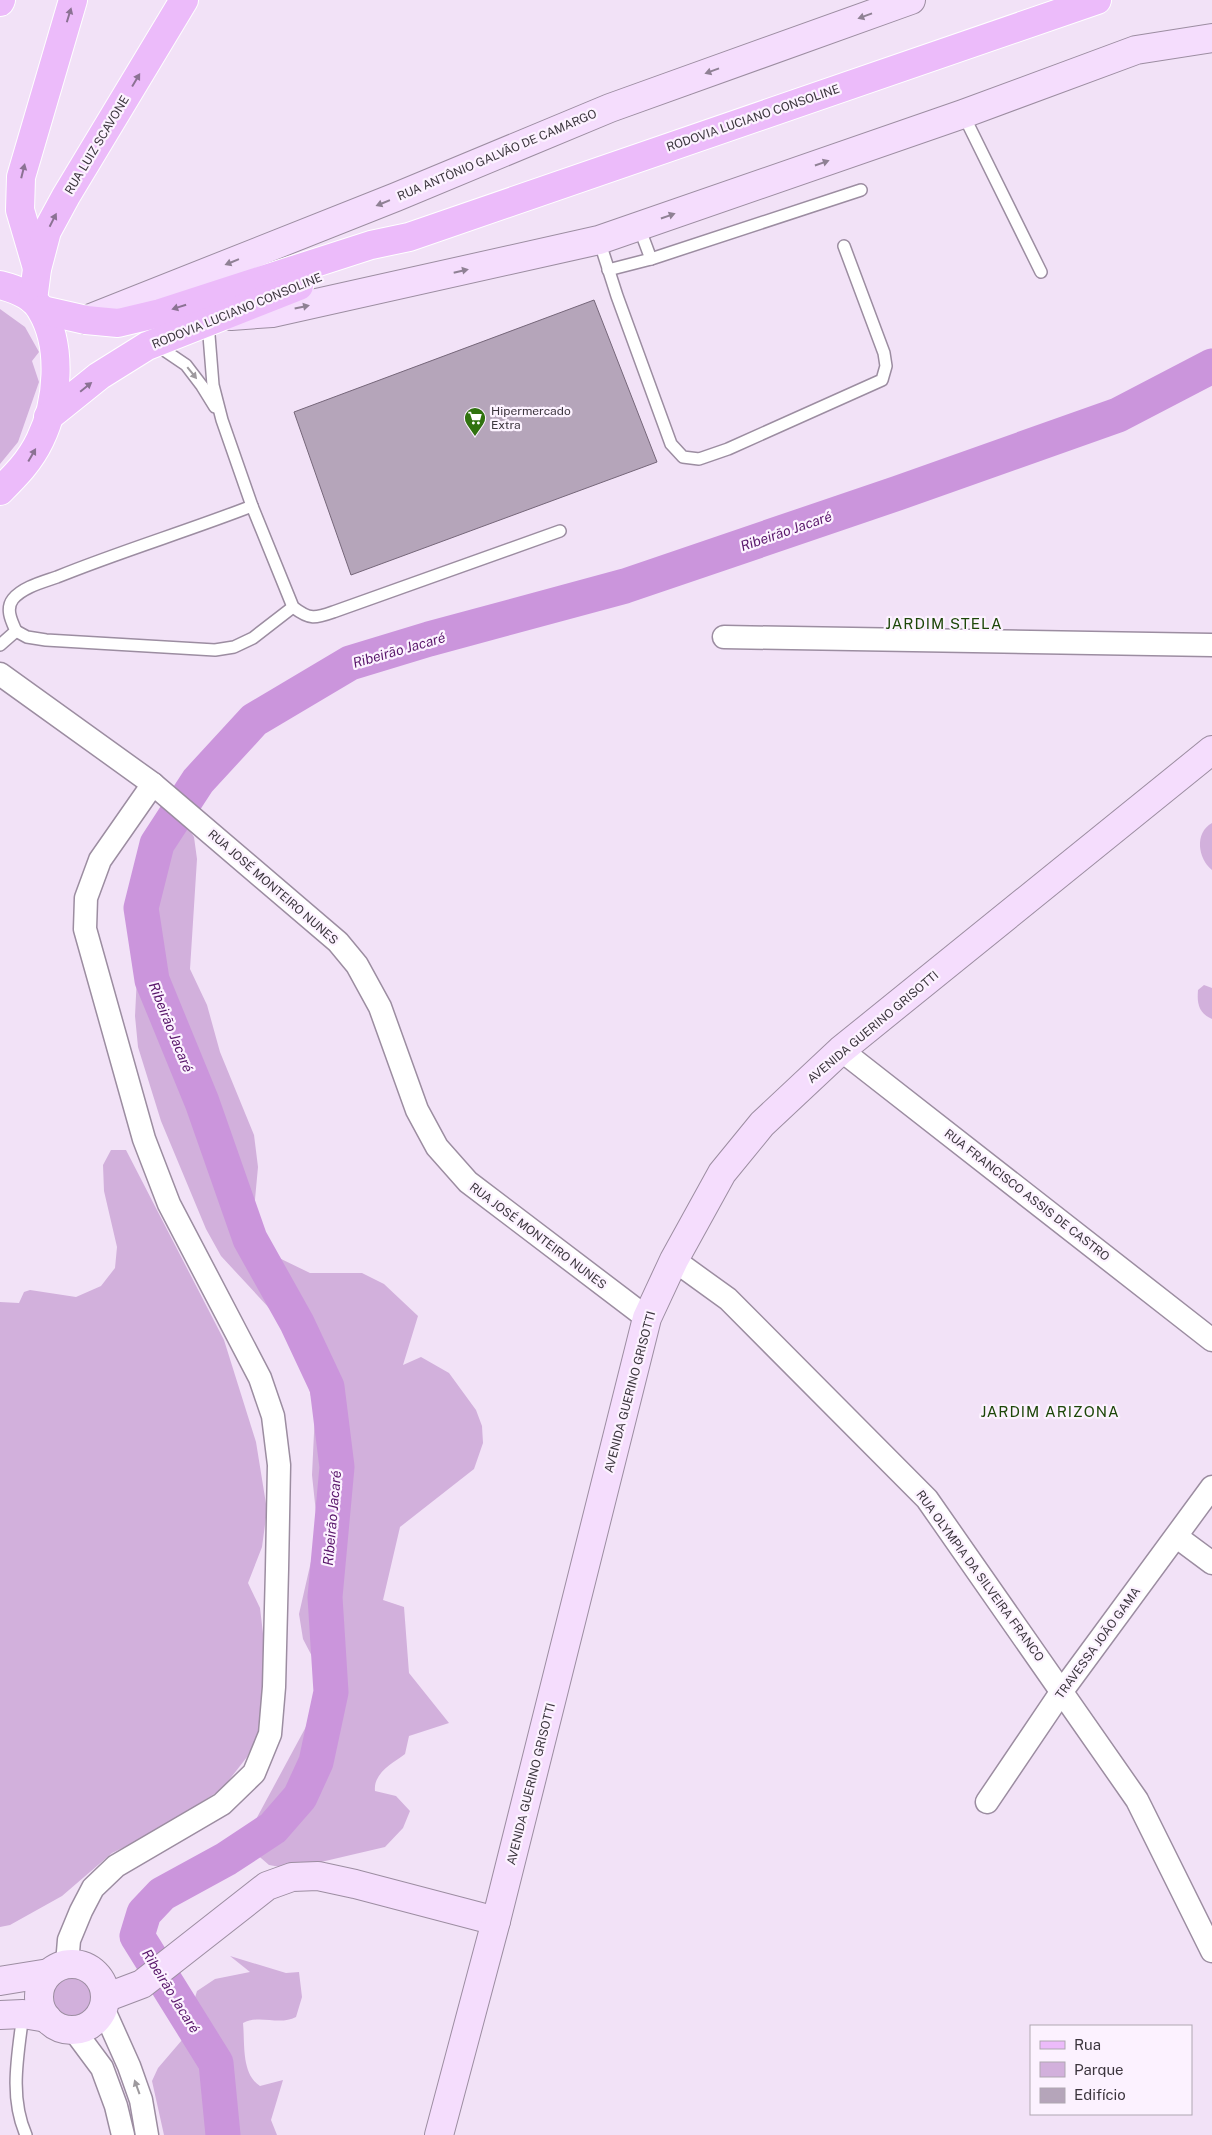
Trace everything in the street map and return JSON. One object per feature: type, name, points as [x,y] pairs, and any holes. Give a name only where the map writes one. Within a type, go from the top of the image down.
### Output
[{"type":"main road","points":[[37,269],[20,210],[21,177],[74,0]]},
{"type":"main road","name":"RUA LUIZ SCAVONE","points":[[38,306],[37,269],[47,231],[66,196],[184,0]]},
{"type":"main road","name":"RUA ANTÔNIO GALVÃO DE CAMARGO","points":[[86,320],[396,197],[610,108],[911,0]]},
{"type":"main road","name":"RODOVIA LUCIANO CONSOLINE","points":[[0,285],[16,289],[38,306],[86,320],[118,323],[160,313],[372,245],[410,237],[1097,0]]},
{"type":"main road","points":[[213,320],[272,313],[599,240],[963,114],[1136,50],[1212,38]]},
{"type":"main road","name":"RODOVIA LUCIANO CONSOLINE","points":[[48,417],[99,376],[154,343],[373,257],[410,237]]},
{"type":"main road","points":[[0,491],[24,468],[40,440],[56,389],[56,361],[51,336],[38,306]]},
{"type":"main road","name":"AVENIDA GUERINO GRISOTTI","points":[[439,2135],[496,1921],[647,1318],[674,1260],[722,1173],[762,1124],[841,1050],[1212,750]]},
{"type":"main road","points":[[23,2016],[64,2028],[83,2028],[92,2023],[104,2003],[142,1984],[267,1886],[292,1877],[318,1876],[496,1921]]},
{"type":"main road","points":[[0,1981],[58,1969],[86,1967],[94,1972],[100,1980],[104,2003]]},
{"type":"main road","points":[[23,2016],[42,2010],[39,2000],[41,1986],[58,1969]]},
{"type":"street","points":[[724,637],[1212,645]]},
{"type":"street","name":"RUA JOSÉ MONTEIRO NUNES","points":[[0,674],[153,784],[338,942],[357,964],[380,1007],[417,1110],[436,1147],[468,1182],[647,1318]]},
{"type":"street","points":[[58,1969],[80,1911],[93,1888],[116,1866],[222,1804],[254,1773],[270,1734],[274,1687],[279,1465],[273,1416],[260,1378],[165,1194],[144,1139],[85,929],[86,898],[100,860],[153,784]]},
{"type":"street","name":"RUA FRANCISCO ASSIS DE CASTRO","points":[[841,1050],[1212,1340]]},
{"type":"street","name":"RUA OLYMPIA DA SILVEIRA FRANCO","points":[[674,1260],[728,1299],[927,1498],[1137,1800],[1212,1952]]},
{"type":"street","name":"TRAVESSA JOÃO GAMA","points":[[987,1802],[1062,1691],[1212,1487]]},
{"type":"street","points":[[1177,1537],[1212,1564]]},
{"type":"street","points":[[104,2003],[141,2100],[147,2135]]},
{"type":"street","points":[[73,2029],[102,2068],[116,2106],[123,2135]]},
{"type":"lane","points":[[963,114],[969,130],[1040,272]]},
{"type":"lane","points":[[608,270],[651,259],[861,190]]},
{"type":"lane","points":[[639,227],[651,259]]},
{"type":"lane","points":[[599,240],[608,270],[672,444],[683,457],[699,459],[728,449],[882,380],[886,366],[884,353],[844,246]]},
{"type":"lane","points":[[213,320],[213,384],[222,420],[252,506],[293,607],[306,616],[317,617],[560,531]]},
{"type":"lane","points":[[154,343],[186,365],[202,386],[222,420]]},
{"type":"lane","points":[[252,506],[78,568],[25,590],[12,600],[9,608],[10,619],[16,631],[27,637],[46,640],[215,650],[234,647],[253,638],[293,607]]},
{"type":"lane","points":[[0,645],[16,631]]},
{"type":"lane","points":[[23,2016],[14,2078],[22,2126],[26,2135]]},
{"type":"green space","points":[[0,309],[25,327],[39,352],[32,361],[39,382],[18,442],[0,464]]},
{"type":"green space","points":[[1212,823],[1212,870],[1201,853],[1200,839],[1206,827]]},
{"type":"green space","points":[[187,826],[194,837],[197,859],[190,969],[207,1005],[220,1052],[254,1135],[258,1167],[254,1210],[261,1236],[277,1257],[310,1273],[362,1273],[384,1284],[418,1316],[403,1365],[421,1357],[449,1373],[476,1410],[482,1426],[483,1443],[474,1469],[400,1527],[383,1600],[404,1607],[409,1673],[449,1723],[409,1736],[405,1754],[385,1769],[377,1779],[375,1791],[396,1796],[410,1811],[403,1828],[385,1847],[291,1869],[269,1865],[253,1851],[251,1837],[254,1823],[308,1723],[316,1689],[315,1662],[303,1639],[299,1614],[315,1544],[316,1513],[312,1475],[315,1412],[303,1365],[291,1340],[270,1309],[221,1256],[206,1229],[161,1121],[138,1047],[135,1016],[141,896],[162,847],[177,830]]},
{"type":"green space","points":[[1204,985],[1212,988],[1212,1019],[1201,1011],[1198,1003],[1198,990]]},
{"type":"green space","points":[[111,1150],[126,1150],[224,1340],[256,1442],[267,1510],[262,1547],[248,1583],[260,1608],[266,1659],[259,1732],[247,1757],[222,1789],[153,1833],[112,1853],[62,1896],[10,1925],[0,1927],[0,1302],[19,1303],[24,1292],[30,1290],[76,1297],[101,1286],[115,1268],[117,1247],[104,1191],[103,1165]]},
{"type":"green space","points":[[230,1956],[286,1973],[299,1972],[302,1997],[296,2017],[283,2020],[256,2020],[243,2023],[245,2058],[254,2081],[260,2086],[283,2080],[271,2120],[277,2135],[164,2135],[152,2081],[158,2068],[182,2040],[197,1991],[215,1979],[250,1972]]},
{"type":"green space","points":[[72,1978],[86,1984],[92,1998],[86,2012],[72,2018],[58,2012],[52,1998],[58,1984]]},
{"type":"building","name":"Hipermercado Extra","points":[[594,300],[657,462],[351,575],[294,412]]},
{"type":"waterway","name":"Ribeirão Jacaré","points":[[223,2135],[216,2063],[137,1936],[144,1913],[162,1894],[226,1859],[273,1828],[300,1797],[316,1762],[331,1692],[325,1597],[337,1467],[327,1387],[297,1323],[250,1239],[202,1102],[152,980],[141,908],[157,844],[198,781],[254,720],[350,663],[429,639],[625,586],[898,493],[1118,415],[1212,366]]},
{"type":"place","name":"Hipermercado Extra","points":[[475,437]]},
{"type":"district","name":"JARDIM STELA","points":[[944,624]]},
{"type":"district","name":"JARDIM ARIZONA","points":[[1050,1412]]}]
